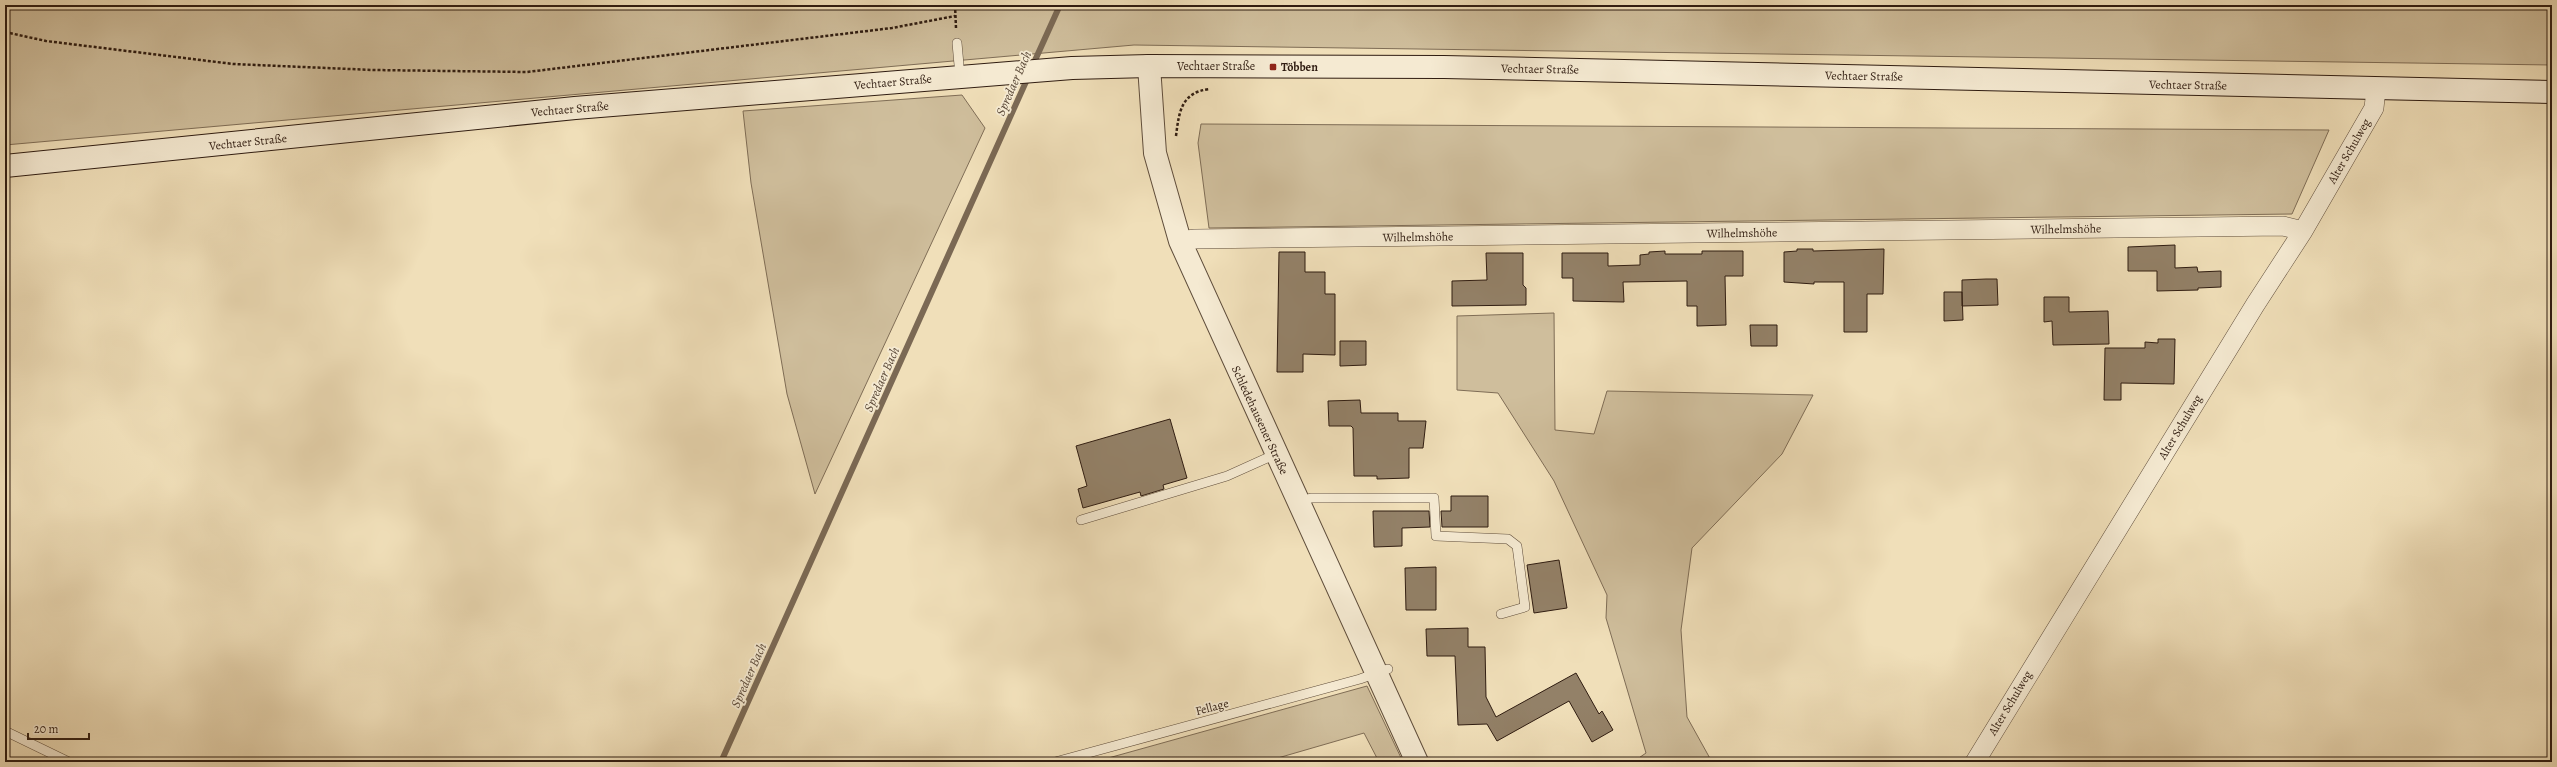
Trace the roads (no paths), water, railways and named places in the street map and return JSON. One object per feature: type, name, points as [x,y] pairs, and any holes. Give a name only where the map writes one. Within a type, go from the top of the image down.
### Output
[{"type":"main road","name":"Vechtaer Straße","points":[[5,166],[575,108],[1072,68],[1149,66],[1444,67],[2552,92]]},
{"type":"main road","name":"Schledehausener Straße","points":[[1149,66],[1156,153],[1180,241],[1298,503],[1382,671],[1417,762]]},
{"type":"street","name":"Alter Schulweg","points":[[1975,762],[2255,305],[2303,231],[2374,108],[2376,89]]},
{"type":"street","name":"Wilhelmshöhe","points":[[1180,241],[1195,239],[2283,226],[2303,231]]},
{"type":"lane","points":[[957,43],[959,65]]},
{"type":"lane","points":[[1081,520],[1227,476],[1276,454]]},
{"type":"lane","points":[[1298,503],[1311,498],[1434,498],[1436,536],[1508,539],[1517,546],[1524,607],[1501,614]]},
{"type":"lane","name":"Fellage","points":[[1055,762],[1382,671]]},
{"type":"lane","points":[[5,731],[69,762]]},
{"type":"waterway","name":"Spredaer Bach","points":[[1032,67],[1060,5]]},
{"type":"waterway","name":"Spredaer Bach","points":[[721,762],[1029,75]]},
{"type":"place","name":"Többen","points":[[1273,67]]}]
